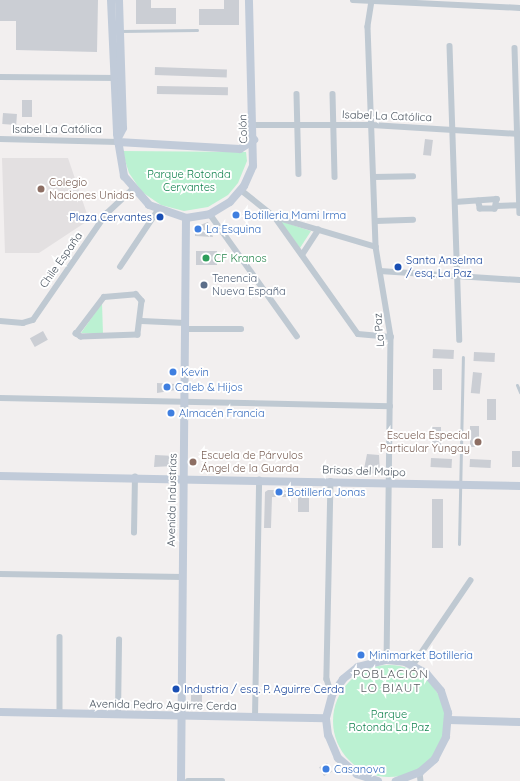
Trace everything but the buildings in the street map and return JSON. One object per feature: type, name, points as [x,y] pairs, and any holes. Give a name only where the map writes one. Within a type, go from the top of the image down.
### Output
[{"type":"street","points":[[111,0],[118,78]]},
{"type":"street","points":[[120,0],[118,140],[121,167],[132,190],[158,210],[186,218]]},
{"type":"street","name":"Colón","points":[[186,218],[210,214],[230,202],[242,190],[254,160],[249,0]]},
{"type":"street","points":[[353,0],[520,8]]},
{"type":"street","name":"La Paz","points":[[372,1],[368,27],[376,247],[391,337],[387,660]]},
{"type":"street","points":[[450,46],[460,340]]},
{"type":"street","points":[[515,48],[519,134],[520,213]]},
{"type":"street","points":[[0,77],[118,78]]},
{"type":"street","points":[[297,94],[299,174]]},
{"type":"street","points":[[333,94],[335,177]]},
{"type":"street","name":"Isabel La Católica","points":[[254,125],[372,125],[519,134]]},
{"type":"street","name":"Isabel La Católica","points":[[0,139],[118,140],[240,149]]},
{"type":"street","points":[[254,140],[240,149],[254,160]]},
{"type":"street","points":[[374,177],[413,176]]},
{"type":"street","name":"Chile España","points":[[0,321],[23,323],[33,320],[106,214],[132,190]]},
{"type":"street","points":[[242,190],[275,217],[358,334],[391,337]]},
{"type":"street","points":[[455,202],[478,201],[481,198],[496,197],[496,206]]},
{"type":"street","points":[[478,201],[480,209],[494,209],[496,206],[520,205]]},
{"type":"street","points":[[120,267],[158,210]]},
{"type":"street","points":[[210,214],[297,336]]},
{"type":"street","points":[[275,217],[376,247]]},
{"type":"street","name":"Avenida Industrias","points":[[181,781],[186,218]]},
{"type":"street","points":[[376,220],[413,220]]},
{"type":"street","points":[[302,255],[318,230]]},
{"type":"street","points":[[380,271],[520,280]]},
{"type":"street","points":[[111,295],[140,297],[142,321],[140,331],[132,338],[76,334],[100,300],[111,295]]},
{"type":"street","points":[[142,321],[185,326],[241,329]]},
{"type":"street","points":[[0,398],[390,406]]},
{"type":"street","name":"Brisas del Maipo","points":[[0,476],[135,477],[520,486]]},
{"type":"street","points":[[134,533],[135,477]]},
{"type":"street","points":[[255,717],[259,480]]},
{"type":"street","points":[[331,481],[327,679],[332,695]]},
{"type":"street","points":[[0,574],[183,577]]},
{"type":"street","points":[[413,665],[470,582]]},
{"type":"street","points":[[60,637],[60,714]]},
{"type":"street","points":[[118,715],[119,640]]},
{"type":"street","points":[[378,781],[363,779],[350,770],[334,751],[326,718],[332,695],[343,679],[358,667],[387,660],[413,665],[426,673],[441,691],[449,720],[442,749],[420,772],[396,781]]},
{"type":"street","name":"Avenida Pedro Aguirre Cerda","points":[[0,712],[326,718]]},
{"type":"street","points":[[449,720],[520,722]]},
{"type":"street","points":[[420,772],[421,781]]},
{"type":"street","points":[[188,781],[222,781]]},
{"type":"lane","points":[[120,31],[197,30]]},
{"type":"lane","points":[[459,544],[463,358]]},
{"type":"lane","points":[[517,385],[520,392]]},
{"type":"shaded area","name":"Colegio Naciones Unidas","points":[[2,158],[68,158],[89,220],[39,253],[5,253]]},
{"type":"green space","name":"Parque Rotonda Cervantes","points":[[122,151],[246,152],[247,161],[238,183],[228,195],[208,207],[184,211],[161,205],[142,192],[129,173]]},
{"type":"green space","points":[[280,221],[311,231],[300,248]]},
{"type":"green space","points":[[102,303],[103,334],[81,333]]},
{"type":"green space","name":"Parque Rotonda La Paz","points":[[389,665],[411,669],[429,681],[441,699],[445,721],[441,743],[429,761],[411,773],[389,777],[367,773],[349,761],[337,743],[333,721],[337,699],[349,681],[367,669]]},
{"type":"place","name":"Colegio Naciones Unidas","points":[[41,189]]},
{"type":"place","name":"Botilleria Mami Irma","points":[[236,215]]},
{"type":"place","name":"Plaza Cervantes","points":[[160,217]]},
{"type":"place","name":"La Esquina","points":[[198,229]]},
{"type":"place","name":"CF Kranos","points":[[206,258]]},
{"type":"place","name":"Santa Anselma / esq. La Paz","points":[[398,267]]},
{"type":"place","name":"Tenencia Nueva España","points":[[204,285]]},
{"type":"place","name":"Kevin","points":[[173,372]]},
{"type":"place","name":"Caleb & Hijos","points":[[167,387]]},
{"type":"place","name":"Almacén Francia","points":[[171,413]]},
{"type":"place","name":"Escuela Especial Particular Yungay","points":[[478,442]]},
{"type":"place","name":"Escuela de Párvulos Ángel de la Guarda","points":[[193,462]]},
{"type":"place","name":"Botillería Jonas","points":[[279,492]]},
{"type":"place","name":"Minimarket Botilleria","points":[[361,655]]},
{"type":"place","name":"Industria / esq. P. Aguirre Cerda","points":[[176,689]]},
{"type":"place","name":"Casanova","points":[[326,769]]},
{"type":"district","name":"POBLACIÓN LO BIAUT","points":[[391,681]]}]
